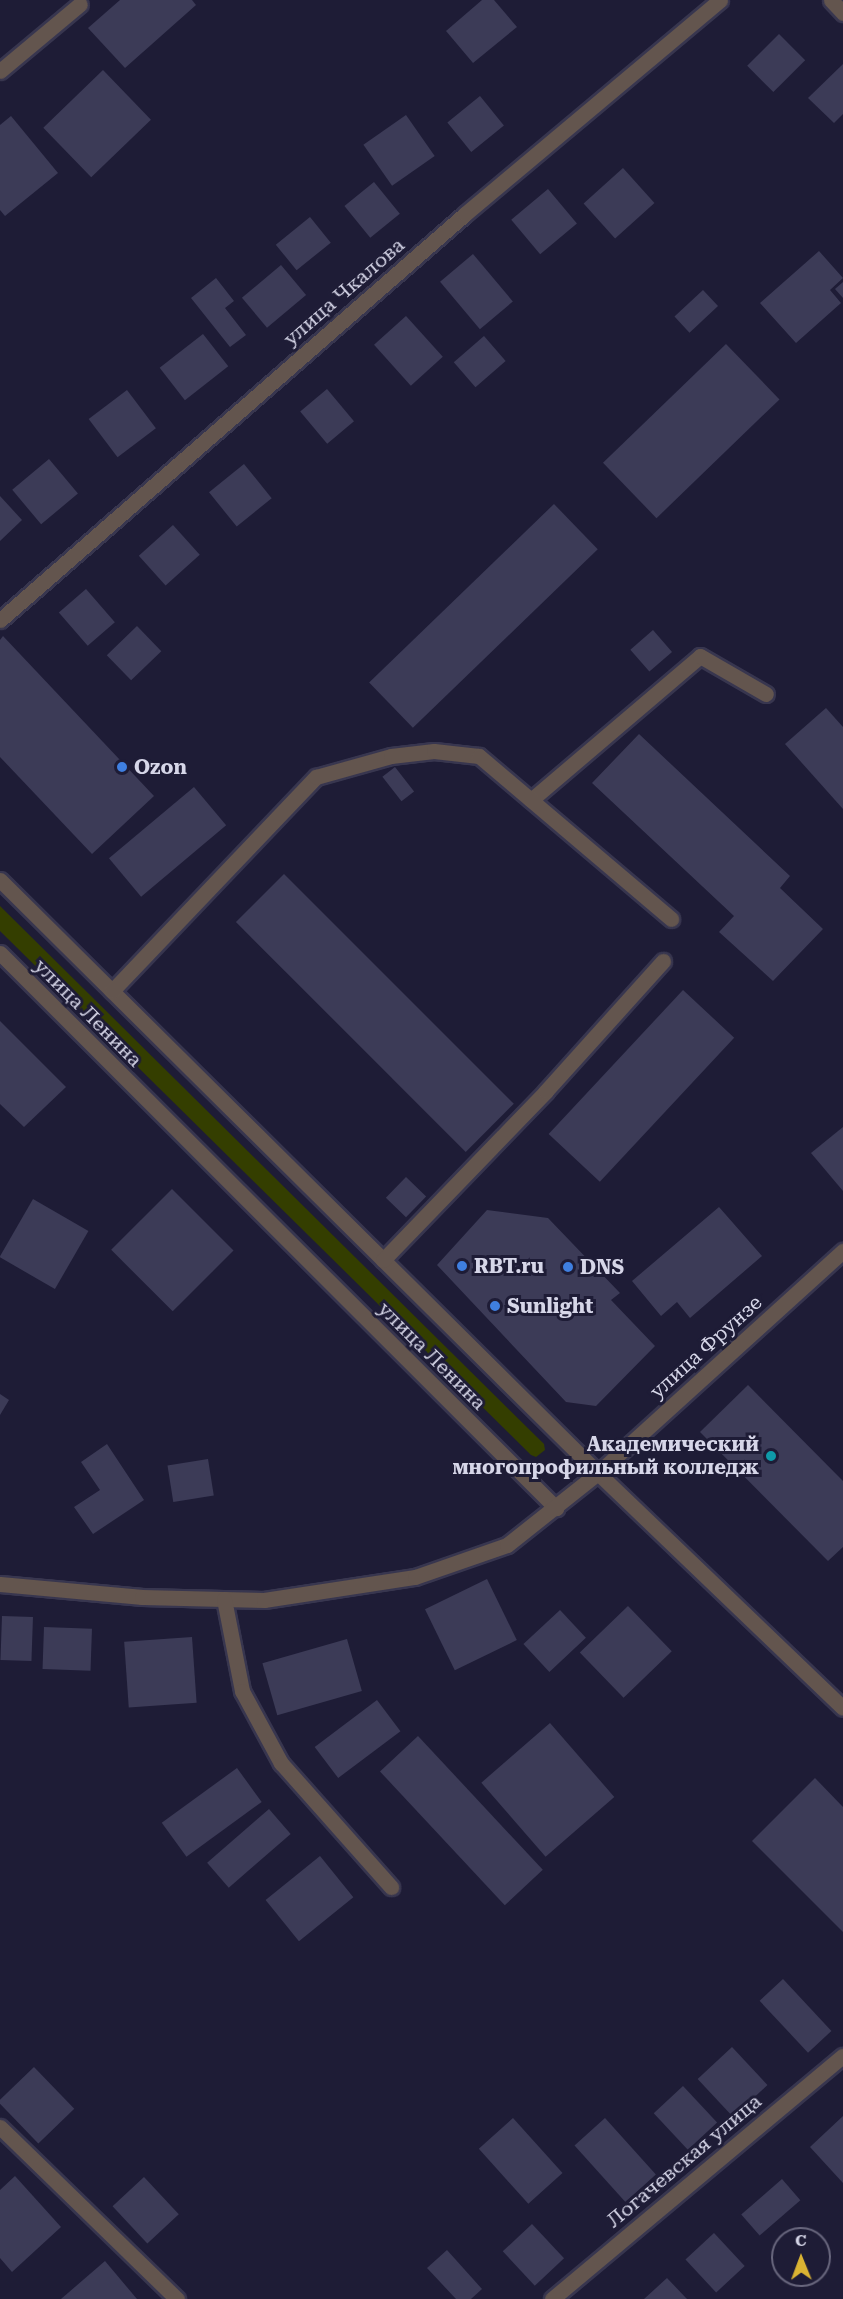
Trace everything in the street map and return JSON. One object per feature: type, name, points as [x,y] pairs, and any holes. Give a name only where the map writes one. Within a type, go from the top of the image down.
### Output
[{"type":"street","name":"улица Чкалова","points":[[0,620],[465,214],[720,0]]},
{"type":"street","points":[[831,0],[843,13]]},
{"type":"street","points":[[0,71],[80,4]]},
{"type":"street","points":[[531,800],[700,656],[766,694]]},
{"type":"street","points":[[112,991],[316,777],[390,756],[434,751],[479,756],[671,919]]},
{"type":"street","name":"улица Ленина","points":[[0,880],[598,1473],[843,1708]]},
{"type":"street","name":"улица Ленина","points":[[0,953],[556,1508]]},
{"type":"street","points":[[383,1260],[546,1091],[663,961]]},
{"type":"street","name":"улица Фрунзе","points":[[556,1508],[598,1473],[843,1251]]},
{"type":"street","points":[[0,1584],[142,1597],[264,1600],[415,1577],[507,1545],[556,1508]]},
{"type":"street","points":[[224,1599],[242,1691],[281,1763],[391,1887]]},
{"type":"street","name":"Логачевская улица","points":[[552,2299],[843,2056]]},
{"type":"street","points":[[0,2127],[177,2299]]},
{"type":"green space","points":[[0,906],[544,1444],[545,1450],[536,1457],[531,1455],[0,931]]},
{"type":"building","points":[[120,0],[192,0],[196,5],[125,68],[88,28]]},
{"type":"building","points":[[482,0],[494,0],[517,27],[473,63],[446,31]]},
{"type":"building","points":[[779,34],[805,60],[773,92],[747,66]]},
{"type":"building","points":[[843,64],[843,114],[834,123],[808,98]]},
{"type":"building","points":[[103,70],[151,120],[91,177],[43,128]]},
{"type":"building","points":[[480,96],[504,126],[471,152],[447,122]]},
{"type":"building","points":[[406,115],[435,156],[392,186],[363,145]]},
{"type":"building","points":[[11,116],[58,173],[5,216],[0,210],[0,125]]},
{"type":"building","points":[[623,168],[654,203],[615,238],[584,203]]},
{"type":"building","points":[[374,182],[400,214],[370,238],[344,206]]},
{"type":"building","points":[[548,189],[577,223],[540,254],[511,220]]},
{"type":"building","points":[[310,217],[331,243],[297,270],[276,245]]},
{"type":"building","points":[[819,251],[843,278],[830,290],[841,303],[796,343],[760,303]]},
{"type":"building","points":[[473,254],[513,301],[480,329],[440,282]]},
{"type":"building","points":[[281,265],[306,295],[267,328],[242,298]]},
{"type":"building","points":[[216,278],[234,301],[225,308],[246,335],[230,347],[191,298]]},
{"type":"building","points":[[843,282],[843,298],[835,289]]},
{"type":"building","points":[[703,290],[718,306],[689,333],[674,317]]},
{"type":"building","points":[[406,316],[443,357],[411,386],[374,345]]},
{"type":"building","points":[[203,334],[228,366],[185,400],[160,368]]},
{"type":"building","points":[[484,336],[506,361],[475,387],[454,362]]},
{"type":"building","points":[[726,344],[779,399],[656,518],[603,463]]},
{"type":"building","points":[[327,389],[354,421],[327,444],[300,411]]},
{"type":"building","points":[[127,390],[156,428],[118,457],[89,419]]},
{"type":"building","points":[[49,459],[78,493],[41,524],[12,490]]},
{"type":"building","points":[[244,464],[272,498],[237,527],[209,492]]},
{"type":"building","points":[[0,496],[22,520],[0,541]]},
{"type":"building","points":[[554,504],[598,549],[413,728],[369,683]]},
{"type":"building","points":[[173,525],[200,555],[166,586],[139,556]]},
{"type":"building","points":[[86,589],[115,622],[88,646],[59,613]]},
{"type":"building","points":[[137,626],[161,651],[131,680],[107,655]]},
{"type":"building","points":[[653,630],[672,652],[649,672],[630,650]]},
{"type":"building","points":[[3,636],[154,796],[92,854],[0,757],[0,640]]},
{"type":"building","points":[[826,708],[843,727],[843,809],[785,744]]},
{"type":"building","points":[[639,734],[790,876],[780,888],[823,929],[773,981],[719,932],[734,916],[592,783]]},
{"type":"building","points":[[395,767],[414,791],[401,801],[382,777]]},
{"type":"building","points":[[194,787],[226,825],[141,897],[109,858]]},
{"type":"building","points":[[284,874],[514,1104],[466,1152],[236,922]]},
{"type":"building","points":[[683,990],[734,1038],[600,1182],[549,1134]]},
{"type":"building","points":[[0,1021],[66,1087],[24,1127],[0,1104]]},
{"type":"building","points":[[843,1127],[843,1191],[811,1153]]},
{"type":"building","points":[[406,1177],[426,1196],[406,1217],[386,1198]]},
{"type":"building","points":[[172,1189],[234,1251],[173,1311],[111,1250]]},
{"type":"building","points":[[33,1199],[88,1231],[55,1289],[0,1257]]},
{"type":"building","points":[[719,1207],[762,1256],[690,1318],[677,1302],[661,1316],[632,1281]]},
{"type":"building","points":[[487,1210],[548,1218],[620,1293],[611,1300],[655,1346],[596,1406],[566,1402],[437,1265]]},
{"type":"building","name":"Академический многопрофильный колледж","points":[[748,1385],[843,1481],[843,1547],[828,1561],[700,1432]]},
{"type":"building","points":[[0,1394],[9,1400],[0,1415]]},
{"type":"building","points":[[107,1444],[144,1500],[93,1534],[74,1507],[100,1490],[81,1462]]},
{"type":"building","points":[[208,1459],[214,1496],[173,1502],[168,1465]]},
{"type":"building","points":[[487,1579],[517,1640],[455,1670],[425,1609]]},
{"type":"building","points":[[628,1606],[672,1651],[624,1698],[580,1653]]},
{"type":"building","points":[[560,1610],[586,1638],[549,1672],[523,1644]]},
{"type":"building","points":[[2,1616],[33,1617],[31,1661],[0,1660]]},
{"type":"building","points":[[44,1627],[92,1629],[91,1671],[43,1669]]},
{"type":"building","points":[[192,1637],[197,1703],[129,1708],[124,1642]]},
{"type":"building","points":[[347,1639],[362,1691],[277,1715],[262,1663]]},
{"type":"building","points":[[377,1700],[400,1731],[338,1778],[315,1747]]},
{"type":"building","points":[[550,1723],[614,1797],[546,1857],[481,1783]]},
{"type":"building","points":[[418,1736],[543,1870],[505,1905],[380,1771]]},
{"type":"building","points":[[237,1768],[262,1802],[186,1857],[162,1823]]},
{"type":"building","points":[[815,1778],[843,1807],[843,1932],[752,1841]]},
{"type":"building","points":[[269,1809],[291,1834],[229,1888],[207,1863]]},
{"type":"building","points":[[320,1856],[353,1897],[299,1941],[266,1900]]},
{"type":"building","points":[[783,1979],[831,2031],[808,2053],[760,2001]]},
{"type":"building","points":[[732,2047],[767,2085],[733,2117],[698,2079]]},
{"type":"building","points":[[34,2067],[74,2109],[38,2143],[0,2104],[0,2100]]},
{"type":"building","points":[[683,2086],[717,2123],[688,2150],[654,2113]]},
{"type":"building","points":[[843,2116],[843,2183],[810,2147]]},
{"type":"building","points":[[513,2118],[563,2173],[528,2204],[479,2149]]},
{"type":"building","points":[[605,2118],[656,2174],[625,2202],[575,2145]]},
{"type":"building","points":[[15,2176],[61,2227],[12,2272],[0,2258],[0,2190]]},
{"type":"building","points":[[144,2177],[179,2214],[147,2244],[113,2206]]},
{"type":"building","points":[[782,2179],[800,2200],[760,2236],[741,2214]]},
{"type":"building","points":[[532,2224],[564,2258],[535,2286],[503,2251]]},
{"type":"building","points":[[714,2233],[745,2266],[716,2293],[685,2260]]},
{"type":"building","points":[[447,2250],[482,2289],[471,2299],[456,2299],[427,2268]]},
{"type":"building","points":[[105,2261],[137,2299],[61,2299]]},
{"type":"building","points":[[667,2278],[687,2299],[644,2299]]},
{"type":"place","name":"Ozon","points":[[122,767]]},
{"type":"place","name":"RBT.ru","points":[[462,1266]]},
{"type":"place","name":"DNS","points":[[568,1267]]},
{"type":"place","name":"Sunlight","points":[[495,1306]]},
{"type":"place","name":"Академический многопрофильный колледж","points":[[771,1456]]}]
